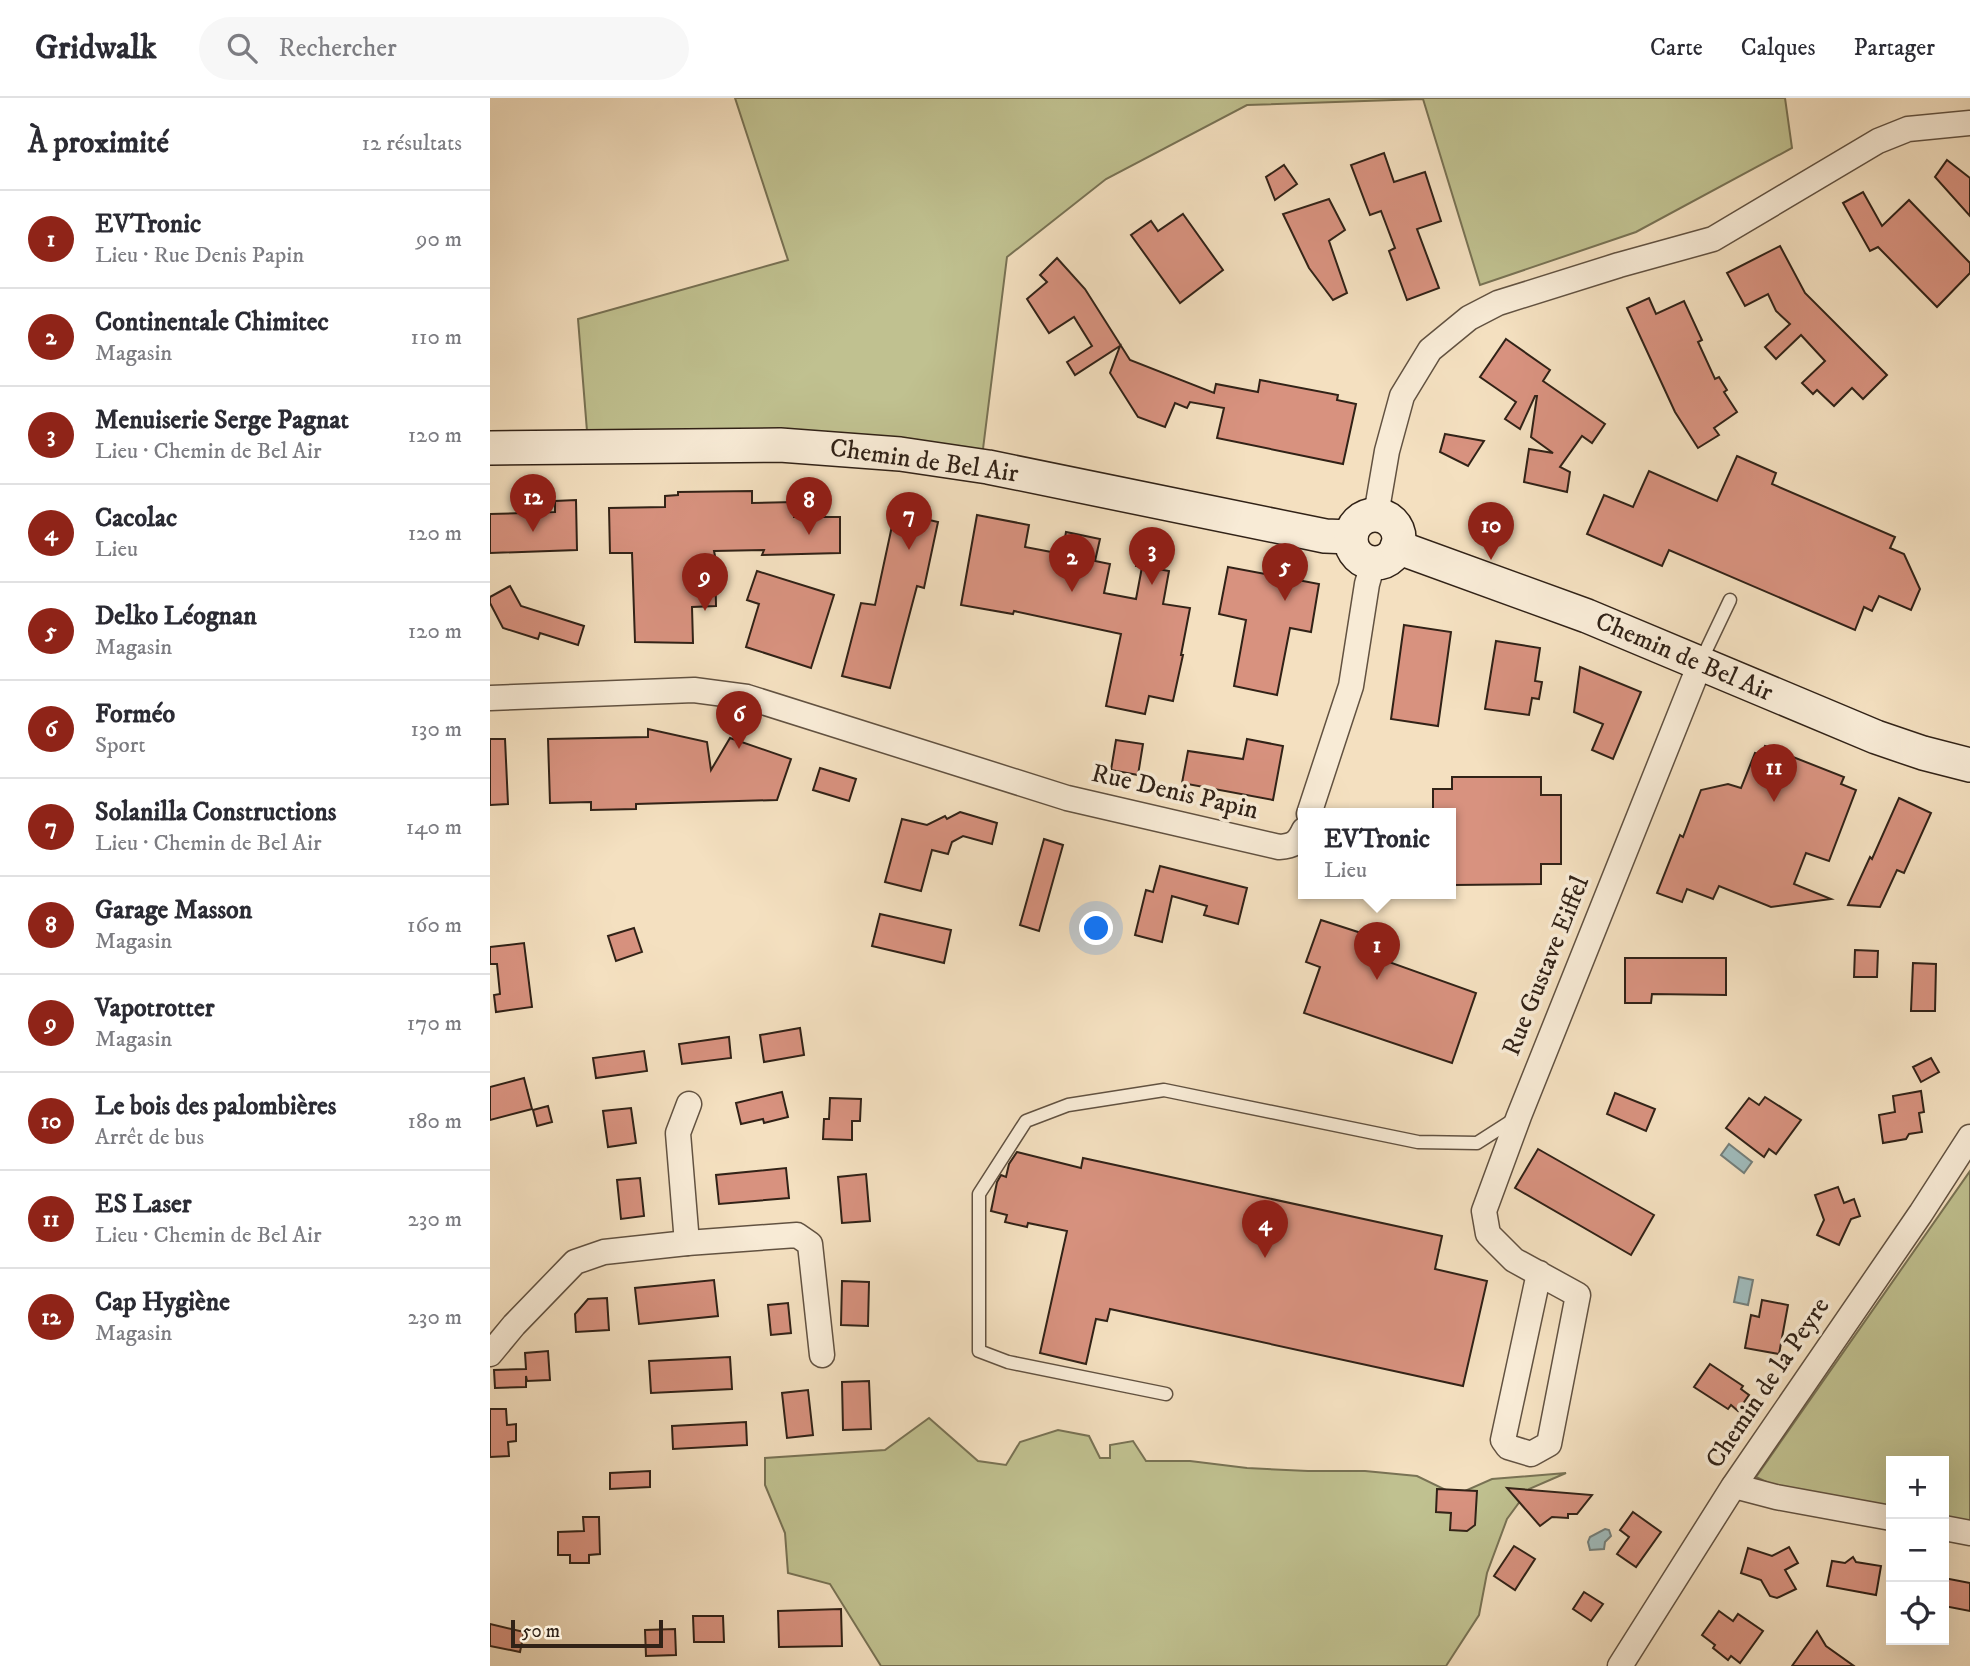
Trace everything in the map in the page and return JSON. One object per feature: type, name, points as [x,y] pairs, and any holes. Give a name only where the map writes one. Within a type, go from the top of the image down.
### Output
[{"type":"street","points":[[1376,515],[1387,451],[1402,396],[1430,350],[1469,318],[1499,303],[1713,239],[1878,141],[1908,129],[1970,122]]},
{"type":"street","name":"Chemin de Bel Air","points":[[490,448],[780,445],[901,454],[988,467],[1325,536],[1351,537]]},
{"type":"street","points":[[1311,808],[1351,686],[1367,584],[1385,555],[1399,540],[1395,526],[1383,516],[1362,519],[1351,537],[1354,551],[1365,561],[1385,555]]},
{"type":"street","name":"Chemin de Bel Air","points":[[1385,555],[1587,616],[1876,737],[1970,765]]},
{"type":"street","name":"Rue Gustave Eiffel","points":[[1538,1273],[1503,1440],[1508,1447],[1531,1454],[1549,1444],[1578,1295],[1514,1259],[1488,1234],[1484,1211],[1519,1115],[1700,664]]},
{"type":"street","name":"Rue Denis Papin","points":[[490,698],[694,690],[721,692],[747,697],[1067,798],[1279,847],[1298,842]]},
{"type":"street","points":[[687,1243],[678,1133],[689,1104]]},
{"type":"street","name":"Chemin de la Peyre","points":[[1620,1666],[1734,1486],[1970,1137]]},
{"type":"street","points":[[490,1354],[575,1262],[604,1252],[797,1235],[810,1244],[822,1355]]},
{"type":"street","points":[[1734,1486],[1776,1497],[1886,1517]]},
{"type":"street","points":[[1949,1529],[1970,1533]]},
{"type":"lane","points":[[1700,664],[1730,600]]},
{"type":"lane","points":[[1166,1394],[1008,1362],[979,1351],[979,1194],[1026,1121],[1068,1105],[1164,1090],[1418,1142],[1477,1143],[1519,1115]]},
{"type":"green space","points":[[735,98],[1785,98],[1792,148],[1636,232],[1480,285],[1423,99],[1247,105],[1106,179],[1007,257],[981,465],[587,431],[578,319],[788,260]]},
{"type":"green space","points":[[1970,1171],[1970,1524],[1949,1520],[1949,1456],[1886,1456],[1886,1508],[1779,1488],[1756,1477]]},
{"type":"green space","points":[[929,1418],[978,1461],[1006,1465],[1020,1442],[1058,1430],[1089,1436],[1100,1458],[1110,1458],[1110,1445],[1133,1441],[1146,1461],[1190,1461],[1247,1468],[1365,1471],[1417,1476],[1456,1495],[1492,1479],[1566,1473],[1529,1489],[1507,1519],[1487,1573],[1479,1615],[1446,1666],[881,1666],[830,1584],[788,1573],[785,1533],[765,1485],[765,1458],[885,1450]]},
{"type":"water","points":[[1729,1144],[1752,1162],[1744,1173],[1721,1155]]},
{"type":"water","points":[[1739,1277],[1753,1280],[1748,1305],[1734,1302]]},
{"type":"water","points":[[1605,1529],[1609,1530],[1611,1536],[1605,1542],[1604,1549],[1590,1550],[1590,1537]]},
{"type":"building","points":[[1384,153],[1394,182],[1425,172],[1441,221],[1417,229],[1439,288],[1407,300],[1389,251],[1395,248],[1381,211],[1370,215],[1351,165]]},
{"type":"building","points":[[1947,160],[1970,178],[1970,216],[1935,177]]},
{"type":"building","points":[[1284,165],[1297,184],[1275,200],[1266,177]]},
{"type":"building","points":[[1863,192],[1882,226],[1909,200],[1970,263],[1970,273],[1937,307],[1878,247],[1870,251],[1843,203]]},
{"type":"building","points":[[1329,199],[1345,230],[1329,241],[1347,293],[1333,300],[1309,268],[1283,214]]},
{"type":"building","points":[[1183,214],[1223,270],[1180,303],[1131,235],[1151,221],[1158,231]]},
{"type":"building","points":[[1780,246],[1805,293],[1887,375],[1863,399],[1852,388],[1834,406],[1817,390],[1813,394],[1802,383],[1825,361],[1801,335],[1776,359],[1765,347],[1790,324],[1776,311],[1768,294],[1745,306],[1727,273]]},
{"type":"building","points":[[1057,258],[1085,289],[1130,360],[1214,393],[1216,384],[1258,392],[1260,380],[1338,395],[1337,400],[1356,404],[1343,464],[1217,438],[1224,408],[1190,402],[1187,408],[1175,403],[1165,427],[1138,417],[1110,373],[1120,346],[1075,375],[1067,362],[1092,346],[1074,317],[1049,333],[1027,299],[1047,282],[1040,275]]},
{"type":"building","points":[[1649,298],[1656,314],[1684,301],[1702,340],[1698,342],[1715,379],[1719,377],[1727,390],[1724,392],[1737,412],[1714,428],[1719,435],[1698,448],[1675,412],[1627,308]]},
{"type":"building","points":[[1506,339],[1550,370],[1543,381],[1605,424],[1592,443],[1582,436],[1560,467],[1570,472],[1567,492],[1524,482],[1529,449],[1553,453],[1531,437],[1537,396],[1520,429],[1505,419],[1516,402],[1480,377]]},
{"type":"building","points":[[1445,434],[1484,441],[1468,466],[1440,452]]},
{"type":"building","points":[[1737,456],[1776,473],[1772,484],[1895,537],[1890,548],[1904,554],[1920,589],[1911,610],[1879,596],[1872,611],[1864,607],[1855,630],[1669,550],[1662,566],[1587,534],[1604,495],[1633,507],[1649,471],[1717,501]]},
{"type":"building","points":[[752,491],[752,503],[794,502],[794,517],[840,517],[840,553],[762,555],[764,550],[714,551],[715,556],[710,556],[715,557],[716,606],[692,607],[693,643],[635,642],[632,553],[610,553],[609,508],[665,507],[665,496],[678,495],[678,492]]},
{"type":"building","points":[[576,500],[577,550],[490,553],[490,514],[555,512],[555,501]]},
{"type":"building","points":[[895,512],[938,522],[924,588],[917,586],[890,688],[842,676],[861,603],[875,605]]},
{"type":"building","points":[[977,515],[1029,525],[1025,547],[1062,554],[1066,532],[1100,539],[1095,561],[1110,564],[1104,593],[1136,599],[1142,567],[1136,566],[1139,546],[1155,549],[1152,568],[1169,571],[1163,604],[1190,608],[1173,701],[1149,696],[1145,714],[1106,706],[1121,634],[1014,611],[1013,614],[961,605]]},
{"type":"building","points":[[1228,567],[1319,584],[1311,632],[1290,628],[1277,695],[1234,686],[1246,620],[1219,614]]},
{"type":"building","points":[[757,571],[834,595],[811,668],[746,647],[759,604],[747,600]]},
{"type":"building","points":[[510,586],[521,606],[584,626],[578,645],[540,633],[538,639],[503,628],[490,603],[490,597]]},
{"type":"building","points":[[1404,625],[1451,632],[1438,726],[1391,719]]},
{"type":"building","points":[[1496,641],[1540,648],[1535,681],[1542,682],[1539,699],[1532,698],[1529,715],[1485,709]]},
{"type":"building","points":[[1580,667],[1641,692],[1613,759],[1592,750],[1603,724],[1574,712]]},
{"type":"building","points":[[648,729],[707,742],[711,770],[730,738],[791,759],[777,800],[636,804],[636,809],[591,810],[591,802],[550,803],[548,739],[648,737]]},
{"type":"building","points":[[490,739],[505,739],[508,804],[490,805]]},
{"type":"building","points":[[1247,739],[1283,746],[1273,800],[1182,783],[1188,751],[1243,759]]},
{"type":"building","points":[[1116,740],[1143,744],[1138,775],[1111,770]]},
{"type":"building","points":[[1765,746],[1844,777],[1841,784],[1856,790],[1829,861],[1806,853],[1794,884],[1831,899],[1771,907],[1719,886],[1713,899],[1687,889],[1682,902],[1657,893],[1701,790],[1728,784],[1741,788],[1755,753],[1762,755]]},
{"type":"building","points":[[820,768],[856,779],[849,801],[813,790]]},
{"type":"building","points":[[1452,777],[1541,777],[1541,795],[1561,795],[1561,864],[1541,864],[1541,884],[1456,885],[1456,808],[1433,808],[1433,789],[1452,789]]},
{"type":"building","points":[[1899,798],[1931,813],[1904,873],[1897,870],[1880,907],[1848,905],[1870,857],[1872,859]]},
{"type":"building","points":[[960,812],[997,823],[992,844],[963,836],[952,842],[948,854],[932,850],[921,891],[885,882],[902,819],[927,825]]},
{"type":"building","points":[[1044,839],[1063,845],[1039,931],[1020,925]]},
{"type":"building","points":[[1160,866],[1247,888],[1238,924],[1204,915],[1207,906],[1172,896],[1162,942],[1135,935],[1146,890],[1153,892]]},
{"type":"building","points":[[880,914],[951,930],[944,963],[872,946]]},
{"type":"building","points":[[1321,920],[1392,943],[1386,961],[1476,993],[1452,1063],[1304,1013],[1320,967],[1306,962]]},
{"type":"building","points":[[634,928],[642,952],[616,961],[608,936]]},
{"type":"building","points":[[524,943],[532,1007],[496,1012],[494,995],[500,994],[497,964],[490,964],[490,947]]},
{"type":"building","points":[[1855,950],[1878,951],[1877,977],[1854,977]]},
{"type":"building","points":[[1625,958],[1726,958],[1726,995],[1652,994],[1651,1003],[1625,1003]]},
{"type":"building","points":[[1913,963],[1936,964],[1935,1011],[1911,1011]]},
{"type":"building","points":[[800,1028],[804,1055],[764,1062],[760,1035]]},
{"type":"building","points":[[729,1037],[731,1058],[682,1064],[679,1044]]},
{"type":"building","points":[[644,1051],[647,1071],[596,1078],[593,1058]]},
{"type":"building","points":[[1931,1058],[1939,1072],[1921,1082],[1913,1067]]},
{"type":"building","points":[[524,1078],[532,1109],[490,1120],[490,1087]]},
{"type":"building","points":[[1921,1091],[1924,1112],[1919,1113],[1922,1132],[1909,1134],[1906,1139],[1883,1143],[1879,1115],[1895,1112],[1893,1096]]},
{"type":"building","points":[[782,1092],[788,1117],[764,1123],[763,1119],[741,1124],[736,1103]]},
{"type":"building","points":[[1615,1093],[1655,1109],[1646,1131],[1607,1114]]},
{"type":"building","points":[[1765,1097],[1801,1120],[1776,1154],[1769,1149],[1764,1157],[1726,1128],[1749,1098],[1759,1105]]},
{"type":"building","points":[[830,1098],[861,1099],[860,1121],[852,1121],[852,1140],[823,1139],[824,1119],[829,1119]]},
{"type":"building","points":[[548,1106],[552,1122],[537,1126],[533,1110]]},
{"type":"building","points":[[631,1108],[636,1143],[608,1147],[603,1111]]},
{"type":"building","points":[[1538,1149],[1654,1215],[1631,1255],[1515,1188]]},
{"type":"building","points":[[1017,1152],[1081,1168],[1083,1158],[1442,1236],[1435,1269],[1487,1281],[1463,1386],[1110,1309],[1107,1321],[1096,1319],[1086,1364],[1040,1353],[1067,1231],[1028,1223],[1027,1227],[1005,1222],[1007,1215],[991,1211],[997,1182],[1001,1175],[1006,1177],[1009,1164]]},
{"type":"building","points":[[786,1168],[789,1198],[719,1204],[716,1175]]},
{"type":"building","points":[[866,1174],[870,1221],[842,1223],[838,1177]]},
{"type":"building","points":[[640,1178],[644,1216],[621,1219],[617,1180]]},
{"type":"building","points":[[1838,1187],[1844,1203],[1854,1199],[1860,1216],[1851,1219],[1839,1245],[1817,1235],[1824,1220],[1815,1195]]},
{"type":"building","points":[[714,1280],[718,1316],[639,1324],[635,1288]]},
{"type":"building","points":[[842,1281],[869,1282],[868,1326],[841,1325]]},
{"type":"building","points":[[607,1298],[609,1330],[576,1332],[575,1314],[588,1299]]},
{"type":"building","points":[[1762,1300],[1788,1305],[1779,1354],[1745,1348],[1751,1315],[1759,1317]]},
{"type":"building","points":[[788,1303],[791,1333],[771,1335],[768,1305]]},
{"type":"building","points":[[548,1351],[550,1380],[527,1381],[526,1376],[526,1387],[495,1388],[494,1370],[526,1369],[525,1353]]},
{"type":"building","points":[[730,1357],[732,1389],[651,1393],[649,1361]]},
{"type":"building","points":[[1710,1364],[1743,1386],[1741,1389],[1749,1395],[1738,1411],[1731,1405],[1728,1409],[1694,1387]]},
{"type":"building","points":[[869,1381],[871,1429],[843,1430],[842,1382]]},
{"type":"building","points":[[808,1390],[813,1435],[787,1438],[782,1393]]},
{"type":"building","points":[[490,1409],[506,1409],[507,1425],[516,1424],[516,1441],[508,1442],[509,1456],[490,1457]]},
{"type":"building","points":[[746,1422],[747,1445],[673,1449],[672,1426]]},
{"type":"building","points":[[650,1471],[650,1487],[610,1489],[610,1473]]},
{"type":"building","points":[[1507,1488],[1592,1495],[1577,1514],[1568,1514],[1568,1518],[1552,1517],[1540,1526]]},
{"type":"building","points":[[1437,1489],[1477,1491],[1475,1525],[1467,1531],[1450,1530],[1451,1513],[1436,1512]]},
{"type":"building","points":[[1633,1512],[1661,1532],[1636,1567],[1617,1554],[1629,1537],[1620,1530]]},
{"type":"building","points":[[583,1517],[599,1517],[600,1554],[589,1555],[589,1563],[570,1563],[570,1555],[558,1555],[558,1532],[584,1531]]},
{"type":"building","points":[[1514,1546],[1535,1559],[1515,1590],[1494,1576]]},
{"type":"building","points":[[1789,1547],[1798,1563],[1785,1570],[1796,1589],[1777,1598],[1770,1596],[1761,1580],[1741,1573],[1748,1548],[1772,1556]]},
{"type":"building","points":[[1853,1557],[1856,1562],[1881,1566],[1876,1595],[1827,1586],[1832,1561],[1845,1563]]},
{"type":"building","points":[[1949,1579],[1970,1583],[1970,1611],[1949,1607]]},
{"type":"building","points":[[1584,1592],[1603,1604],[1591,1621],[1573,1609]]},
{"type":"building","points":[[841,1609],[842,1646],[779,1647],[778,1611]]},
{"type":"building","points":[[1719,1611],[1733,1621],[1738,1614],[1763,1631],[1740,1663],[1731,1656],[1728,1660],[1702,1635]]},
{"type":"building","points":[[693,1616],[723,1616],[724,1642],[694,1642]]},
{"type":"building","points":[[490,1624],[524,1632],[520,1652],[490,1646]]},
{"type":"building","points":[[675,1629],[676,1655],[646,1656],[645,1630]]},
{"type":"building","points":[[1817,1631],[1826,1646],[1854,1666],[1792,1666]]},
{"type":"place","name":"Cap Hygiène","points":[[533,532]]},
{"type":"place","name":"Garage Masson","points":[[809,535]]},
{"type":"place","name":"Solanilla Constructions","points":[[909,550]]},
{"type":"place","name":"Le bois des palombières","points":[[1491,560]]},
{"type":"place","name":"Menuiserie Serge Pagnat","points":[[1152,585]]},
{"type":"place","name":"Continentale Chimitec","points":[[1072,592]]},
{"type":"place","name":"Delko Léognan","points":[[1285,601]]},
{"type":"place","name":"Vapotrotter","points":[[705,611]]},
{"type":"place","name":"Forméo","points":[[739,749]]},
{"type":"place","name":"ES Laser","points":[[1774,802]]},
{"type":"place","name":"EVTronic","points":[[1377,980]]},
{"type":"place","name":"Cacolac","points":[[1265,1258]]}]
